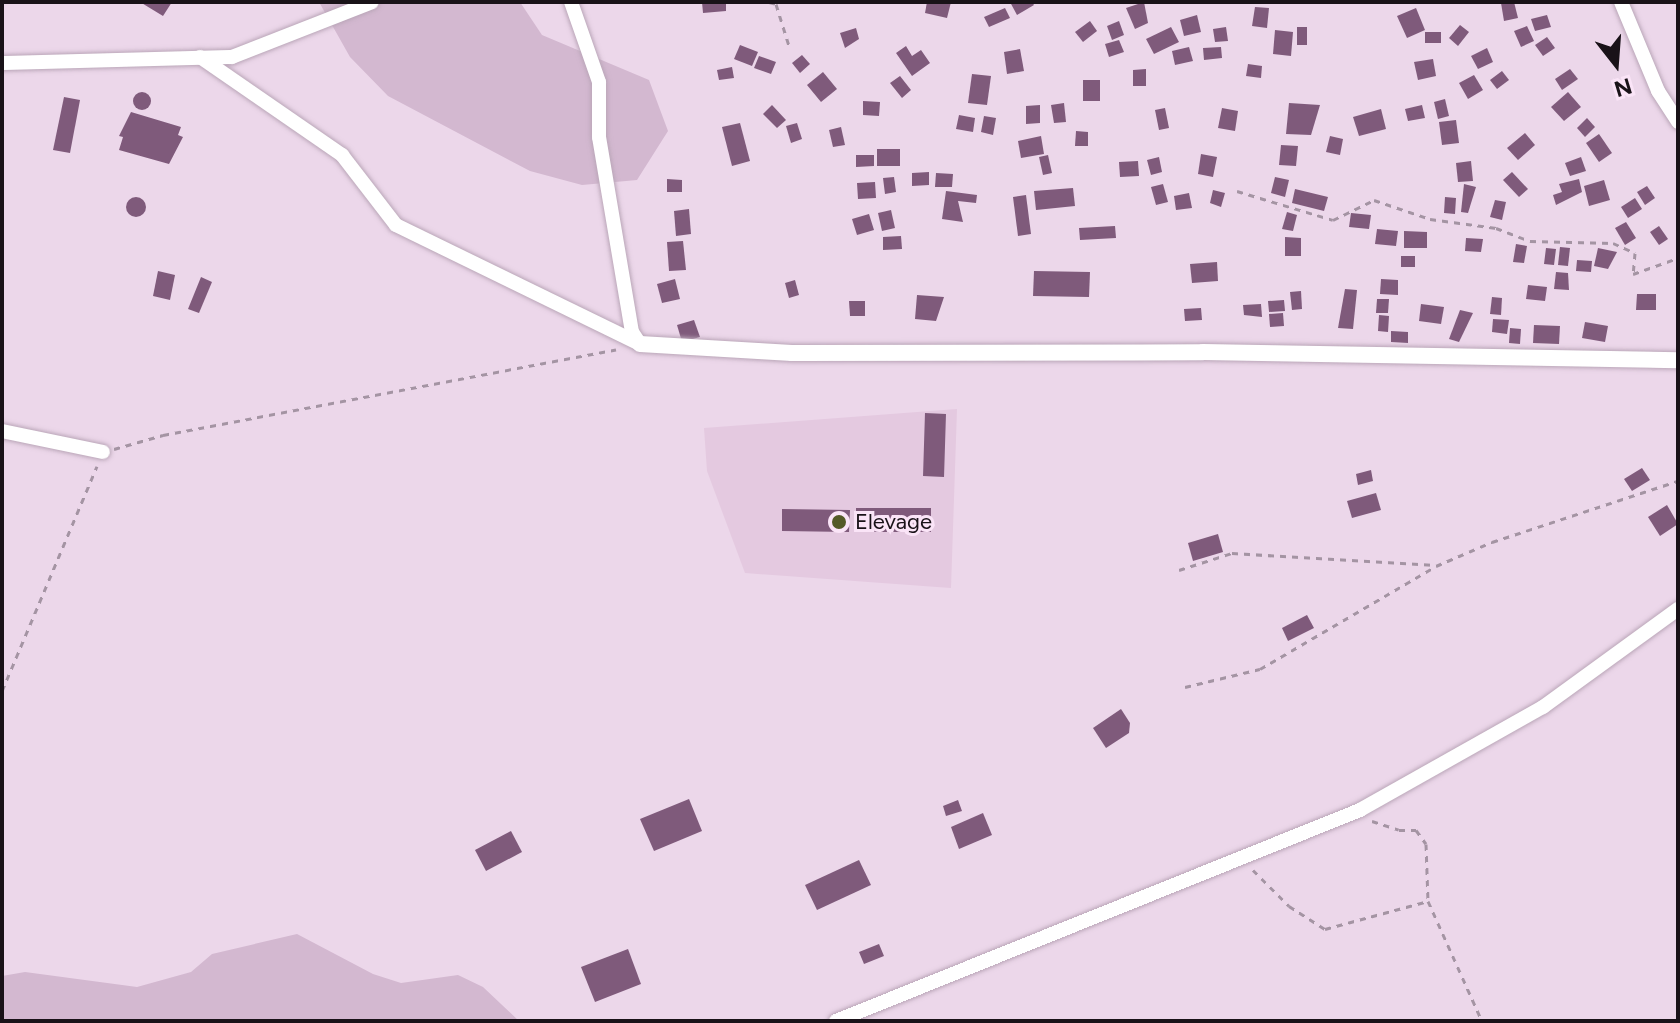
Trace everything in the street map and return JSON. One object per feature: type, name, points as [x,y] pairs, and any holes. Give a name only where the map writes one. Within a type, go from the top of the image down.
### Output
[{"type":"street","points":[[2,63],[232,57],[372,2]]},
{"type":"street","points":[[571,2],[599,82],[599,137],[632,332],[640,344]]},
{"type":"street","points":[[1621,2],[1658,91],[1678,122]]},
{"type":"street","points":[[200,57],[342,155],[396,225],[640,344],[792,353],[1203,352],[1678,360]]},
{"type":"street","points":[[2,431],[103,452]]},
{"type":"street","points":[[836,1021],[1360,810],[1543,707],[1678,609]]},
{"type":"path","points":[[769,2],[776,4],[790,49]]},
{"type":"path","points":[[1237,191],[1333,220],[1374,200],[1430,219],[1496,228],[1530,241],[1613,243],[1635,253],[1633,274],[1678,258]]},
{"type":"path","points":[[2,691],[103,452],[163,435],[640,344]]},
{"type":"path","points":[[1185,687],[1260,669],[1436,566],[1609,500],[1678,481]]},
{"type":"path","points":[[1179,570],[1232,553],[1436,566]]},
{"type":"path","points":[[1360,810],[1374,823],[1416,830],[1428,856],[1428,901],[1482,1021]]},
{"type":"path","points":[[1244,857],[1289,906],[1325,929],[1428,901]]},
{"type":"shaded area","points":[[319,2],[520,2],[542,35],[649,80],[668,131],[637,180],[582,185],[530,171],[388,96],[350,57]]},
{"type":"shaded area","name":"Elevage","points":[[957,409],[951,588],[745,573],[707,471],[704,428]]},
{"type":"shaded area","points":[[297,934],[373,974],[401,983],[458,975],[483,987],[519,1021],[2,1021],[2,976],[25,972],[137,987],[191,972],[212,954]]},
{"type":"building","points":[[140,2],[172,2],[163,16]]},
{"type":"building","points":[[702,2],[726,2],[726,11],[703,13]]},
{"type":"building","points":[[927,2],[951,2],[947,18],[925,13]]},
{"type":"building","points":[[1010,2],[1032,2],[1034,5],[1017,15]]},
{"type":"building","points":[[1144,2],[1148,23],[1135,29],[1126,8]]},
{"type":"building","points":[[1514,2],[1518,18],[1504,21],[1501,3]]},
{"type":"building","points":[[1255,7],[1269,8],[1267,28],[1252,26]]},
{"type":"building","points":[[1005,8],[1010,18],[989,27],[984,17]]},
{"type":"building","points":[[1416,8],[1425,30],[1407,38],[1397,16]]},
{"type":"building","points":[[1197,15],[1201,32],[1184,36],[1180,20]]},
{"type":"building","points":[[1547,15],[1551,27],[1535,31],[1531,19]]},
{"type":"building","points":[[1090,21],[1097,31],[1083,42],[1075,32]]},
{"type":"building","points":[[1119,21],[1124,35],[1112,40],[1107,26]]},
{"type":"building","points":[[1460,25],[1469,32],[1458,46],[1449,38]]},
{"type":"building","points":[[1527,26],[1534,41],[1521,47],[1514,31]]},
{"type":"building","points":[[1171,27],[1179,42],[1154,54],[1146,39]]},
{"type":"building","points":[[1226,27],[1228,41],[1215,42],[1213,29]]},
{"type":"building","points":[[1297,27],[1307,27],[1307,45],[1297,45]]},
{"type":"building","points":[[856,28],[859,39],[845,48],[840,33]]},
{"type":"building","points":[[1275,30],[1293,32],[1291,56],[1273,54]]},
{"type":"building","points":[[1425,32],[1441,32],[1441,43],[1425,43]]},
{"type":"building","points":[[1547,37],[1555,48],[1543,56],[1535,45]]},
{"type":"building","points":[[1119,40],[1124,52],[1109,57],[1105,44]]},
{"type":"building","points":[[740,45],[758,52],[752,66],[734,59]]},
{"type":"building","points":[[906,46],[912,56],[921,50],[930,63],[912,76],[896,53]]},
{"type":"building","points":[[1189,47],[1193,61],[1175,65],[1172,51]]},
{"type":"building","points":[[1221,47],[1222,58],[1204,60],[1203,48]]},
{"type":"building","points":[[1487,48],[1493,62],[1478,69],[1471,56]]},
{"type":"building","points":[[1020,49],[1024,71],[1007,74],[1004,52]]},
{"type":"building","points":[[802,55],[810,64],[800,73],[792,63]]},
{"type":"building","points":[[759,56],[776,62],[771,74],[754,68]]},
{"type":"building","points":[[1433,59],[1436,76],[1418,80],[1414,62]]},
{"type":"building","points":[[1248,64],[1262,66],[1261,78],[1246,76]]},
{"type":"building","points":[[732,67],[734,78],[719,80],[717,70]]},
{"type":"building","points":[[1146,69],[1146,86],[1133,86],[1133,70]]},
{"type":"building","points":[[1570,69],[1578,79],[1562,90],[1555,79]]},
{"type":"building","points":[[1502,71],[1509,80],[1497,89],[1490,80]]},
{"type":"building","points":[[823,72],[837,89],[821,102],[807,85]]},
{"type":"building","points":[[972,74],[991,76],[987,105],[968,103]]},
{"type":"building","points":[[1474,75],[1483,90],[1468,99],[1459,83]]},
{"type":"building","points":[[900,76],[911,90],[902,98],[890,83]]},
{"type":"building","points":[[1083,80],[1100,80],[1100,101],[1083,101]]},
{"type":"building","points":[[142,92],[151,101],[142,110],[133,101]]},
{"type":"building","points":[[1568,92],[1581,107],[1564,121],[1551,107]]},
{"type":"building","points":[[64,97],[80,100],[70,153],[53,150]]},
{"type":"building","points":[[1445,99],[1449,116],[1438,119],[1434,102]]},
{"type":"building","points":[[863,101],[880,102],[879,116],[863,115]]},
{"type":"building","points":[[1064,103],[1066,122],[1054,123],[1051,105]]},
{"type":"building","points":[[1289,103],[1320,105],[1311,135],[1286,134]]},
{"type":"building","points":[[772,105],[786,120],[777,128],[763,114]]},
{"type":"building","points":[[1040,105],[1040,123],[1026,124],[1026,106]]},
{"type":"building","points":[[1422,105],[1425,118],[1408,121],[1405,109]]},
{"type":"building","points":[[1165,108],[1169,128],[1159,130],[1155,110]]},
{"type":"building","points":[[1222,108],[1238,111],[1235,131],[1218,128]]},
{"type":"building","points":[[1381,109],[1386,129],[1359,136],[1353,117]]},
{"type":"building","points":[[131,112],[181,127],[178,135],[183,137],[169,164],[119,150],[123,137],[119,136]]},
{"type":"building","points":[[959,115],[975,118],[973,132],[956,129]]},
{"type":"building","points":[[984,116],[996,118],[993,135],[981,132]]},
{"type":"building","points":[[1587,118],[1595,127],[1585,137],[1577,128]]},
{"type":"building","points":[[1456,120],[1459,143],[1442,145],[1439,122]]},
{"type":"building","points":[[740,123],[750,161],[732,166],[722,127]]},
{"type":"building","points":[[797,123],[802,139],[791,143],[786,126]]},
{"type":"building","points":[[841,127],[845,145],[833,147],[829,130]]},
{"type":"building","points":[[1076,131],[1088,132],[1088,146],[1075,146]]},
{"type":"building","points":[[1525,133],[1535,145],[1518,160],[1507,148]]},
{"type":"building","points":[[1599,134],[1612,153],[1599,162],[1586,143]]},
{"type":"building","points":[[1041,136],[1044,154],[1021,158],[1018,141]]},
{"type":"building","points":[[1330,136],[1343,139],[1340,155],[1326,152]]},
{"type":"building","points":[[1281,145],[1298,146],[1296,166],[1279,165]]},
{"type":"building","points":[[877,149],[900,149],[900,166],[877,166]]},
{"type":"building","points":[[1201,154],[1217,157],[1213,177],[1198,174]]},
{"type":"building","points":[[856,155],[874,155],[874,166],[856,167]]},
{"type":"building","points":[[1048,155],[1052,173],[1043,175],[1039,157]]},
{"type":"building","points":[[1159,157],[1162,172],[1151,175],[1147,160]]},
{"type":"building","points":[[1581,157],[1586,171],[1570,176],[1565,163]]},
{"type":"building","points":[[1138,161],[1139,176],[1120,177],[1119,162]]},
{"type":"building","points":[[1471,161],[1473,181],[1458,182],[1456,163]]},
{"type":"building","points":[[929,172],[929,185],[912,186],[912,173]]},
{"type":"building","points":[[1512,172],[1528,189],[1519,197],[1503,180]]},
{"type":"building","points":[[936,173],[953,174],[952,187],[935,187]]},
{"type":"building","points":[[894,177],[896,192],[885,194],[883,178]]},
{"type":"building","points":[[1275,177],[1289,180],[1285,197],[1271,193]]},
{"type":"building","points":[[667,179],[682,180],[682,192],[667,192]]},
{"type":"building","points":[[1579,179],[1582,192],[1556,205],[1553,195],[1562,192],[1559,184]]},
{"type":"building","points":[[1604,180],[1610,200],[1589,206],[1584,186]]},
{"type":"building","points":[[875,182],[876,198],[858,199],[857,183]]},
{"type":"building","points":[[1163,184],[1168,202],[1156,205],[1151,187]]},
{"type":"building","points":[[1464,184],[1476,187],[1468,213],[1461,212]]},
{"type":"building","points":[[1647,186],[1655,198],[1645,205],[1637,192]]},
{"type":"building","points":[[1073,188],[1075,206],[1036,210],[1034,191]]},
{"type":"building","points":[[1295,189],[1328,197],[1324,211],[1292,203]]},
{"type":"building","points":[[1213,190],[1225,193],[1221,207],[1210,203]]},
{"type":"building","points":[[946,191],[977,195],[976,203],[958,201],[963,222],[942,219]]},
{"type":"building","points":[[1189,193],[1192,208],[1176,210],[1174,196]]},
{"type":"building","points":[[1026,195],[1031,234],[1018,236],[1013,197]]},
{"type":"building","points":[[136,197],[143,200],[146,207],[143,214],[136,217],[129,214],[126,207],[129,200]]},
{"type":"building","points":[[1445,197],[1456,198],[1455,214],[1444,213]]},
{"type":"building","points":[[1635,198],[1642,209],[1628,218],[1621,207]]},
{"type":"building","points":[[1495,200],[1506,202],[1502,220],[1490,217]]},
{"type":"building","points":[[689,209],[691,234],[676,236],[674,211]]},
{"type":"building","points":[[891,210],[895,228],[882,231],[878,213]]},
{"type":"building","points":[[1287,212],[1297,215],[1293,231],[1282,229]]},
{"type":"building","points":[[1351,213],[1371,215],[1369,229],[1349,227]]},
{"type":"building","points":[[869,214],[874,230],[857,235],[852,219]]},
{"type":"building","points":[[1626,222],[1636,238],[1625,245],[1615,228]]},
{"type":"building","points":[[1115,226],[1116,238],[1080,240],[1079,228]]},
{"type":"building","points":[[1659,226],[1668,239],[1659,245],[1650,232]]},
{"type":"building","points":[[1377,229],[1398,231],[1396,246],[1375,244]]},
{"type":"building","points":[[1404,231],[1427,232],[1427,248],[1404,248]]},
{"type":"building","points":[[901,236],[902,249],[883,250],[883,237]]},
{"type":"building","points":[[1285,237],[1301,238],[1301,256],[1285,256]]},
{"type":"building","points":[[1466,238],[1483,239],[1481,252],[1465,251]]},
{"type":"building","points":[[683,241],[686,270],[669,271],[667,242]]},
{"type":"building","points":[[1516,244],[1527,246],[1524,263],[1513,262]]},
{"type":"building","points":[[1560,247],[1570,248],[1568,266],[1558,265]]},
{"type":"building","points":[[1546,248],[1556,249],[1554,265],[1544,264]]},
{"type":"building","points":[[1598,248],[1617,252],[1608,269],[1594,266]]},
{"type":"building","points":[[1401,256],[1415,256],[1415,267],[1401,267]]},
{"type":"building","points":[[1577,260],[1592,261],[1591,272],[1576,271]]},
{"type":"building","points":[[1217,262],[1218,281],[1192,283],[1190,264]]},
{"type":"building","points":[[158,271],[175,275],[170,300],[153,296]]},
{"type":"building","points":[[1034,271],[1090,272],[1089,297],[1033,296]]},
{"type":"building","points":[[1556,272],[1568,273],[1569,290],[1554,289]]},
{"type":"building","points":[[201,277],[212,282],[199,313],[188,309]]},
{"type":"building","points":[[675,279],[680,299],[662,303],[657,284]]},
{"type":"building","points":[[1381,279],[1398,280],[1398,295],[1380,294]]},
{"type":"building","points":[[795,280],[799,295],[789,298],[785,283]]},
{"type":"building","points":[[1528,285],[1547,287],[1545,301],[1526,299]]},
{"type":"building","points":[[1345,289],[1357,290],[1353,329],[1338,328]]},
{"type":"building","points":[[1301,291],[1302,309],[1292,310],[1290,292]]},
{"type":"building","points":[[1637,294],[1656,294],[1656,310],[1636,310]]},
{"type":"building","points":[[917,295],[944,297],[936,321],[915,319]]},
{"type":"building","points":[[1492,297],[1502,298],[1501,315],[1490,314]]},
{"type":"building","points":[[1377,299],[1389,299],[1388,313],[1376,313]]},
{"type":"building","points":[[1284,300],[1285,311],[1269,312],[1268,301]]},
{"type":"building","points":[[849,301],[865,301],[865,316],[850,316]]},
{"type":"building","points":[[1261,304],[1262,317],[1244,315],[1243,305]]},
{"type":"building","points":[[1421,304],[1444,307],[1441,324],[1419,321]]},
{"type":"building","points":[[1201,308],[1202,320],[1185,321],[1184,309]]},
{"type":"building","points":[[1460,310],[1473,313],[1459,342],[1449,339]]},
{"type":"building","points":[[1283,313],[1284,326],[1270,327],[1269,314]]},
{"type":"building","points":[[1379,315],[1389,316],[1388,332],[1378,331]]},
{"type":"building","points":[[1493,319],[1509,320],[1507,334],[1492,332]]},
{"type":"building","points":[[694,320],[700,337],[682,342],[677,325]]},
{"type":"building","points":[[1585,322],[1608,326],[1605,342],[1582,338]]},
{"type":"building","points":[[1534,325],[1560,326],[1559,344],[1533,343]]},
{"type":"building","points":[[1510,328],[1521,329],[1520,344],[1509,343]]},
{"type":"building","points":[[1391,331],[1408,332],[1408,343],[1391,342]]},
{"type":"building","points":[[925,413],[946,414],[944,477],[923,476]]},
{"type":"building","points":[[1642,468],[1650,480],[1632,491],[1624,479]]},
{"type":"building","points":[[1371,470],[1373,481],[1358,485],[1356,474]]},
{"type":"building","points":[[1376,493],[1381,510],[1352,518],[1347,501]]},
{"type":"building","points":[[1667,505],[1678,524],[1660,536],[1648,517]]},
{"type":"building","points":[[856,508],[931,508],[931,532],[856,532]]},
{"type":"building","points":[[782,509],[850,510],[849,532],[782,531]]},
{"type":"building","points":[[1218,534],[1223,552],[1193,561],[1188,543]]},
{"type":"building","points":[[1307,615],[1314,628],[1288,641],[1282,628]]},
{"type":"building","points":[[1121,709],[1130,723],[1129,733],[1106,748],[1093,728]]},
{"type":"building","points":[[689,799],[702,831],[654,851],[640,819]]},
{"type":"building","points":[[958,800],[962,811],[946,816],[943,806]]},
{"type":"building","points":[[983,813],[992,835],[959,849],[951,827]]},
{"type":"building","points":[[511,831],[522,852],[486,871],[475,850]]},
{"type":"building","points":[[859,860],[871,885],[817,910],[805,885]]},
{"type":"building","points":[[879,944],[884,956],[864,964],[859,952]]},
{"type":"building","points":[[628,949],[641,984],[595,1002],[581,967]]},
{"type":"place","name":"Elevage","points":[[839,522]]}]
